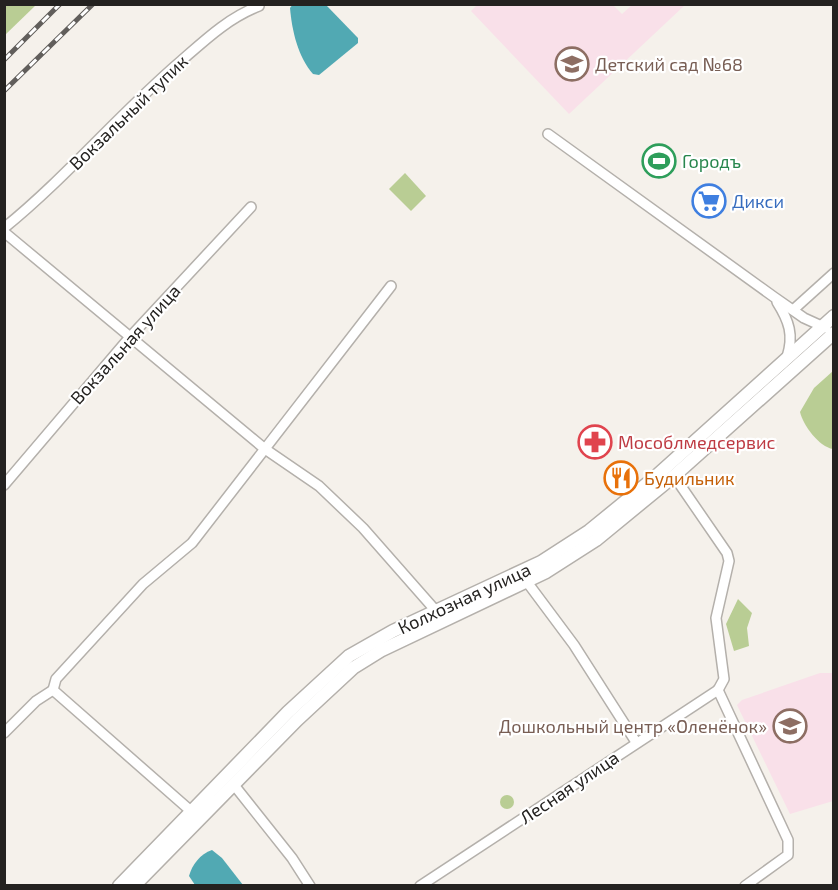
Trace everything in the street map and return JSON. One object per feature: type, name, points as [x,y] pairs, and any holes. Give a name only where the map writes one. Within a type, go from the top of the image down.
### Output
[{"type":"main road","points":[[830,330],[834,316]]},
{"type":"main road","name":"Колхозная улица","points":[[119,885],[288,712],[349,656],[381,637],[541,562],[589,531],[654,478],[787,357],[830,330]]},
{"type":"main road","name":"Колхозная улица","points":[[134,885],[330,687],[368,657],[527,582],[564,562],[596,540],[674,476],[830,330]]},
{"type":"street","name":"Вокзальный тупик","points":[[4,230],[34,204],[137,99],[219,28],[259,6]]},
{"type":"street","points":[[548,134],[774,297],[830,330]]},
{"type":"street","name":"Вокзальная улица","points":[[4,485],[130,337],[251,207]]},
{"type":"street","points":[[4,230],[265,449],[319,486],[394,562],[436,611]]},
{"type":"street","points":[[793,310],[834,273]]},
{"type":"street","points":[[4,733],[36,701],[54,690],[56,679],[143,584],[192,543],[391,286]]},
{"type":"street","points":[[774,297],[791,329],[791,344],[787,357]]},
{"type":"street","points":[[674,476],[727,553],[729,561],[716,618],[724,679],[718,690],[788,840],[788,855],[745,885]]},
{"type":"street","points":[[527,582],[574,645],[636,742]]},
{"type":"street","points":[[54,690],[192,812]]},
{"type":"street","name":"Лесная улица","points":[[420,885],[718,690]]},
{"type":"street","points":[[234,785],[292,858],[309,885]]},
{"type":"shaded area","name":"Детский сад №68","points":[[478,4],[613,5],[622,14],[632,5],[685,5],[569,114],[471,11]]},
{"type":"shaded area","name":"Дошкольный центр «Оленёнок»","points":[[820,673],[833,673],[833,801],[790,814],[737,705],[742,700]]},
{"type":"green space","points":[[5,4],[36,4],[36,5],[5,35]]},
{"type":"green space","points":[[405,173],[426,196],[411,211],[389,189]]},
{"type":"green space","points":[[833,371],[834,449],[822,444],[812,435],[800,412],[814,388]]},
{"type":"green space","points":[[738,599],[752,613],[747,628],[749,646],[734,651],[726,624]]},
{"type":"green space","points":[[507,795],[512,797],[514,802],[512,807],[507,809],[502,807],[500,802],[502,797]]},
{"type":"water","points":[[293,4],[326,5],[358,38],[358,43],[319,75],[313,74],[303,60],[292,26],[290,8]]},
{"type":"water","points":[[212,850],[222,858],[243,885],[195,885],[189,876],[192,868],[200,857]]},
{"type":"railway","points":[[4,60],[60,4]]},
{"type":"railway","points":[[4,91],[93,4]]},
{"type":"place","name":"Детский сад №68","points":[[572,64]]},
{"type":"place","name":"Городъ","points":[[659,161]]},
{"type":"place","name":"Дикси","points":[[709,201]]},
{"type":"place","name":"Мособлмедсервис","points":[[595,442]]},
{"type":"place","name":"Будильник","points":[[621,478]]},
{"type":"place","name":"Дошкольный центр «Оленёнок»","points":[[790,726]]}]
